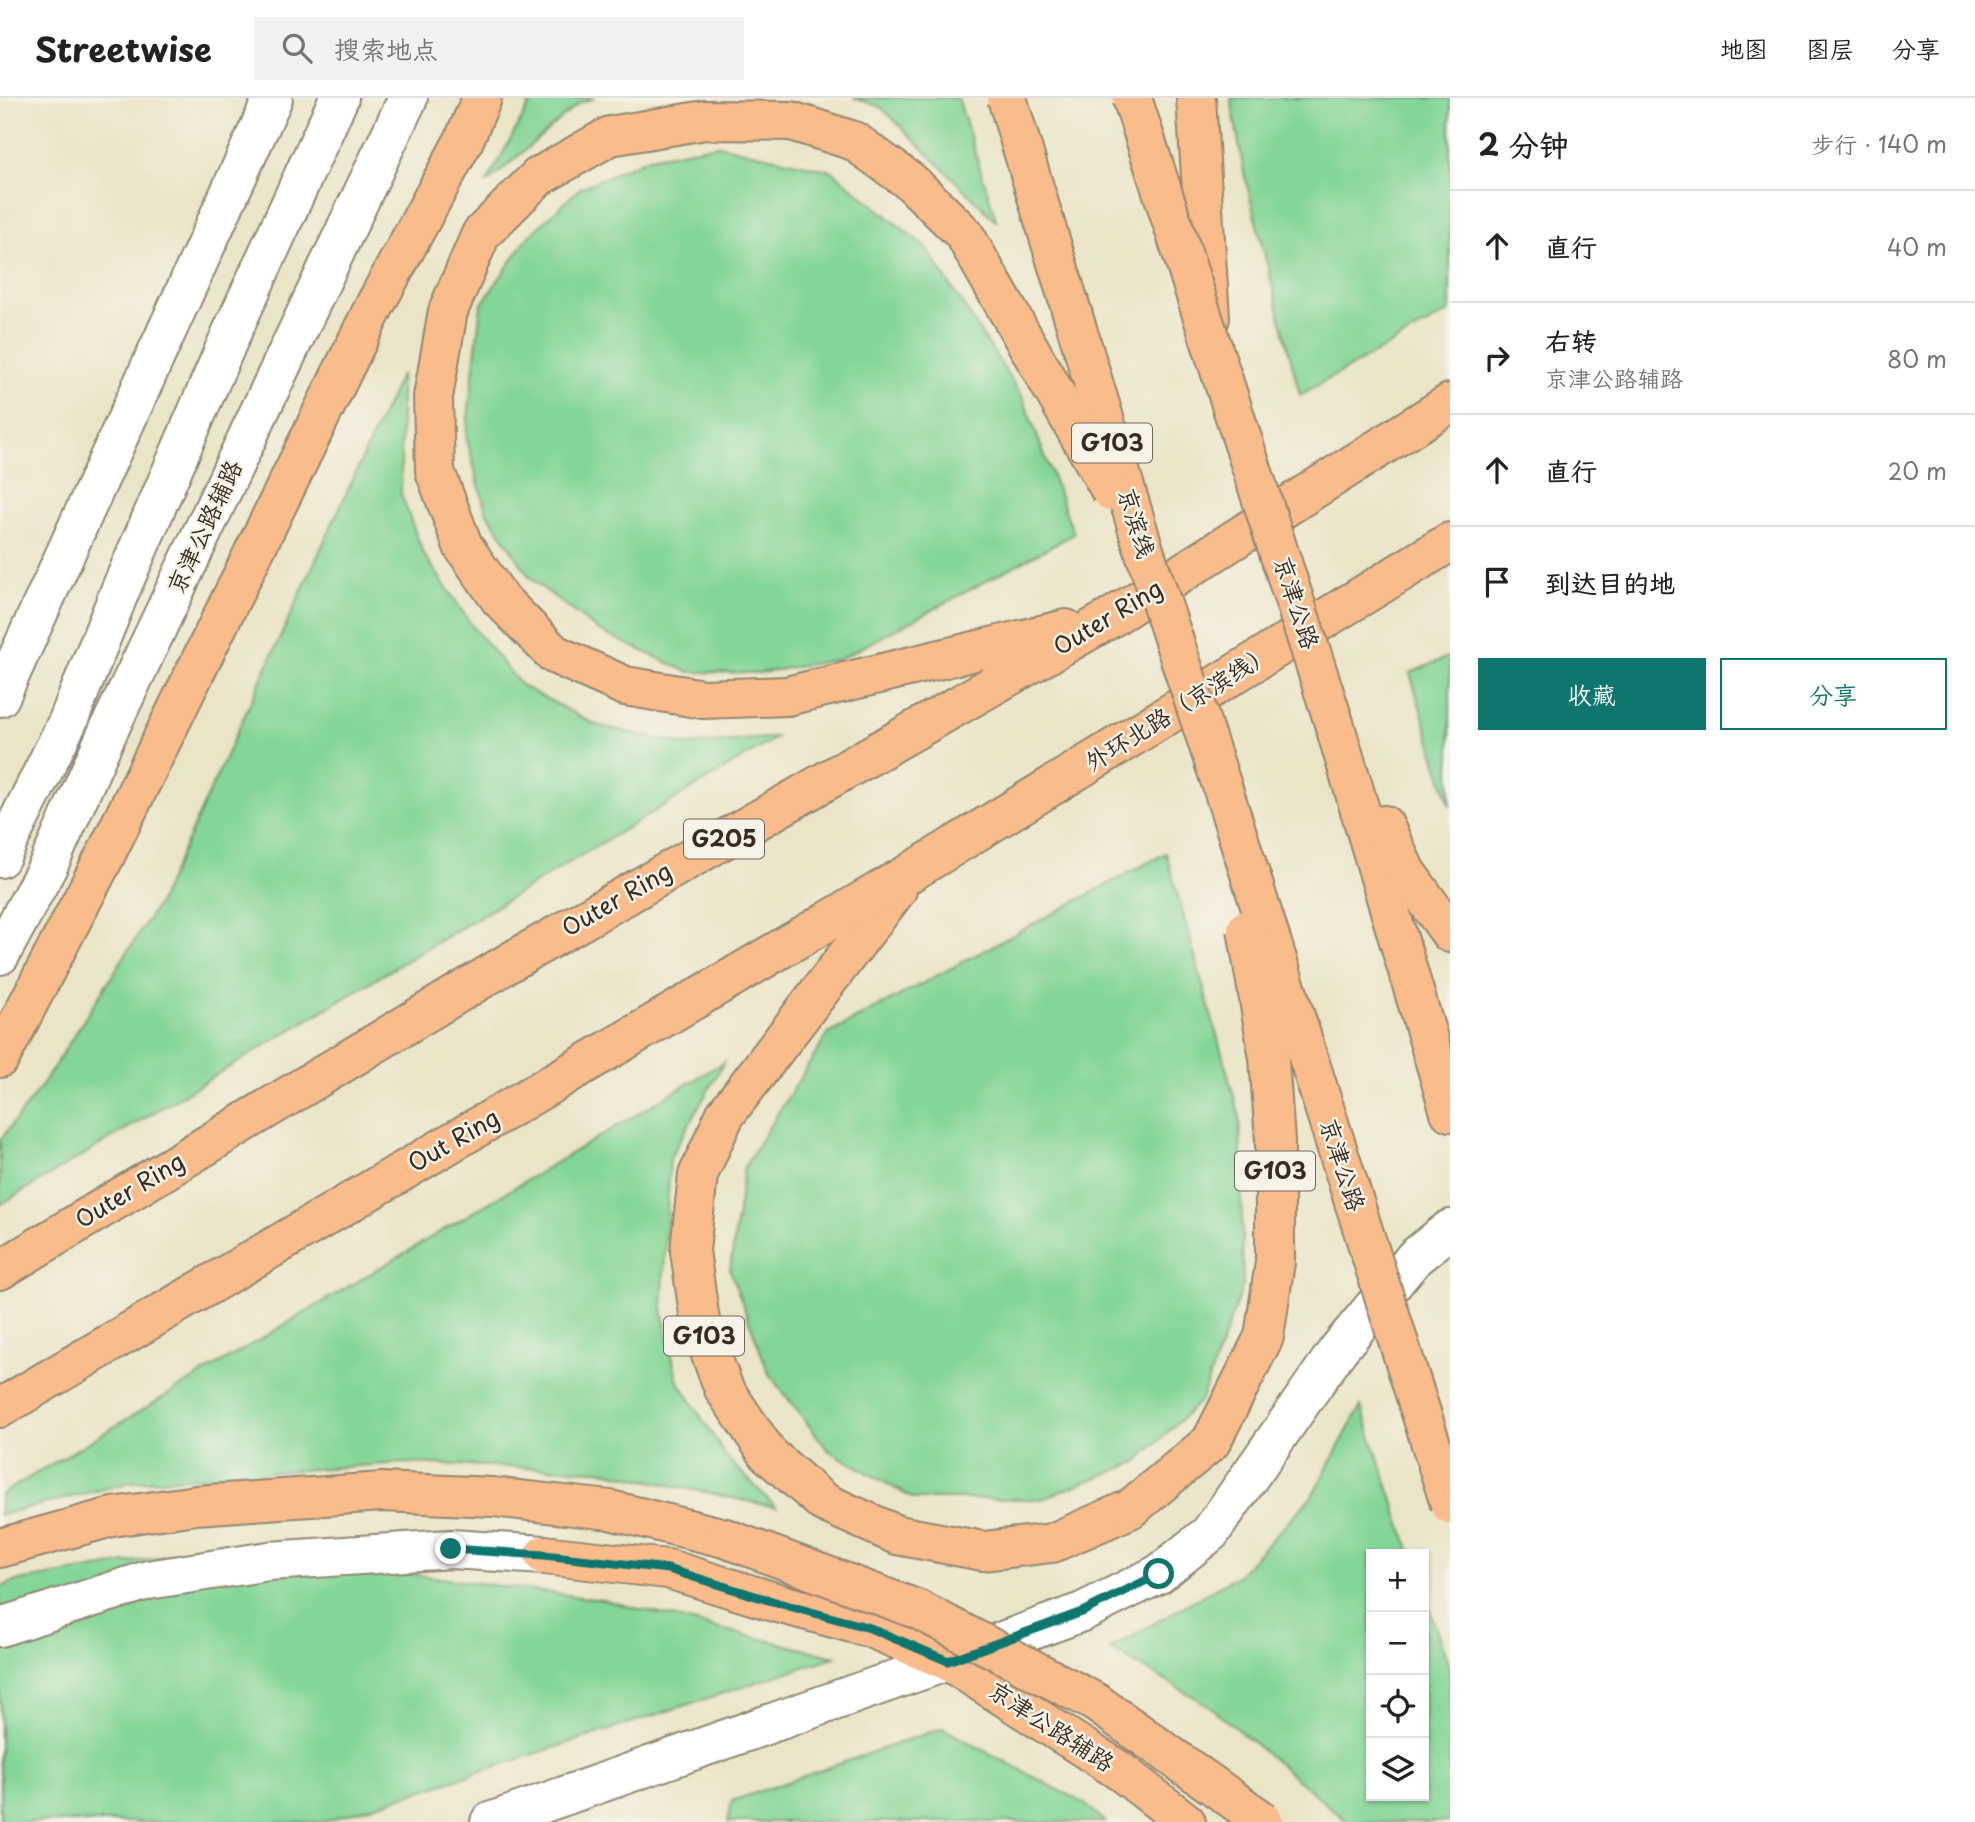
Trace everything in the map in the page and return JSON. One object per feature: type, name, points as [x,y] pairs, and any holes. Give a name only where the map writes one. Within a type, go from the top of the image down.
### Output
[{"type":"main road","points":[[0,1058],[105,856],[375,305],[464,140],[482,98]]},
{"type":"main road","name":"京滨线","points":[[1007,98],[1144,550],[1222,786]]},
{"type":"main road","name":"京津公路","points":[[1132,98],[1335,723],[1450,1112]]},
{"type":"main road","points":[[1196,98],[1212,342]]},
{"type":"main road","points":[[1109,619],[787,696],[703,699],[625,686],[554,654],[500,599],[463,546],[435,471],[433,397],[448,311],[481,234],[538,177],[610,136],[705,120],[791,121],[854,141],[911,182],[964,234],[1144,550]]},
{"type":"main road","name":"Outer Ring","points":[[0,1270],[515,959],[1109,619],[1449,403]]},
{"type":"main road","name":"外环北路（京滨线）","points":[[908,874],[1443,550]]},
{"type":"main road","points":[[1335,723],[1406,872],[1450,933]]},
{"type":"main road","name":"京津公路","points":[[1222,786],[1450,1504]]},
{"type":"main road","name":"G103","points":[[908,874],[725,1115],[698,1175],[690,1251],[701,1328],[724,1389],[768,1454],[823,1502],[897,1535],[984,1551],[1052,1543],[1130,1509],[1211,1443],[1264,1337],[1275,1262],[1275,1141],[1269,1058],[1222,786]]},
{"type":"main road","name":"Out Ring","points":[[0,1408],[908,874]]},
{"type":"main road","points":[[0,1548],[112,1517],[196,1505],[382,1492],[493,1497],[610,1510],[725,1538],[919,1610],[1095,1702],[1264,1821]]},
{"type":"main road","name":"京津公路辅路","points":[[544,1555],[668,1569],[870,1628],[948,1661],[1120,1771],[1186,1822]]},
{"type":"street","points":[[0,697],[273,98]]},
{"type":"street","points":[[0,858],[68,721],[120,591],[226,347],[339,98]]},
{"type":"street","name":"京津公路辅路","points":[[0,955],[48,866],[104,740],[408,98]]},
{"type":"street","points":[[68,721],[104,740]]},
{"type":"street","points":[[490,1822],[1082,1612],[1159,1574],[1210,1533],[1338,1350],[1415,1257],[1450,1229]]},
{"type":"street","points":[[0,1627],[148,1580],[269,1561],[451,1549],[544,1555]]},
{"type":"green space","points":[[533,98],[595,98],[578,104],[486,184]]},
{"type":"green space","points":[[854,98],[958,98],[997,222],[881,107]]},
{"type":"green space","points":[[1231,98],[1450,98],[1450,311],[1300,395],[1244,173]]},
{"type":"green space","points":[[718,145],[832,171],[926,248],[1023,398],[1074,534],[840,659],[760,673],[688,672],[599,631],[531,579],[486,511],[466,436],[481,305],[528,237],[580,188],[649,158]]},
{"type":"green space","points":[[401,374],[401,494],[423,553],[475,630],[522,686],[596,725],[687,745],[778,737],[0,1205],[0,1140],[43,1084],[159,902]]},
{"type":"green space","points":[[1450,656],[1450,806],[1410,673]]},
{"type":"green space","points":[[1166,853],[1240,1118],[1243,1285],[1201,1400],[1137,1462],[1041,1499],[914,1499],[828,1450],[769,1374],[730,1270],[744,1167],[828,1034]]},
{"type":"green space","points":[[724,1062],[670,1158],[662,1310],[677,1379],[727,1458],[776,1507],[598,1470],[401,1463],[132,1482],[0,1515],[0,1495]]},
{"type":"green space","points":[[1361,1406],[1409,1549],[1366,1549],[1366,1801],[1429,1801],[1429,1607],[1450,1670],[1450,1822],[1348,1822],[1208,1705],[1110,1649],[1238,1575],[1312,1496]]},
{"type":"green space","points":[[216,1548],[603,1600],[835,1657],[324,1822],[0,1822],[0,1588],[13,1582]]},
{"type":"green space","points":[[942,1728],[1085,1804],[1106,1822],[728,1822],[732,1801]]},
{"type":"route","points":[[451,1549],[544,1555],[668,1569],[870,1628],[948,1661],[1082,1612],[1159,1574]]}]
